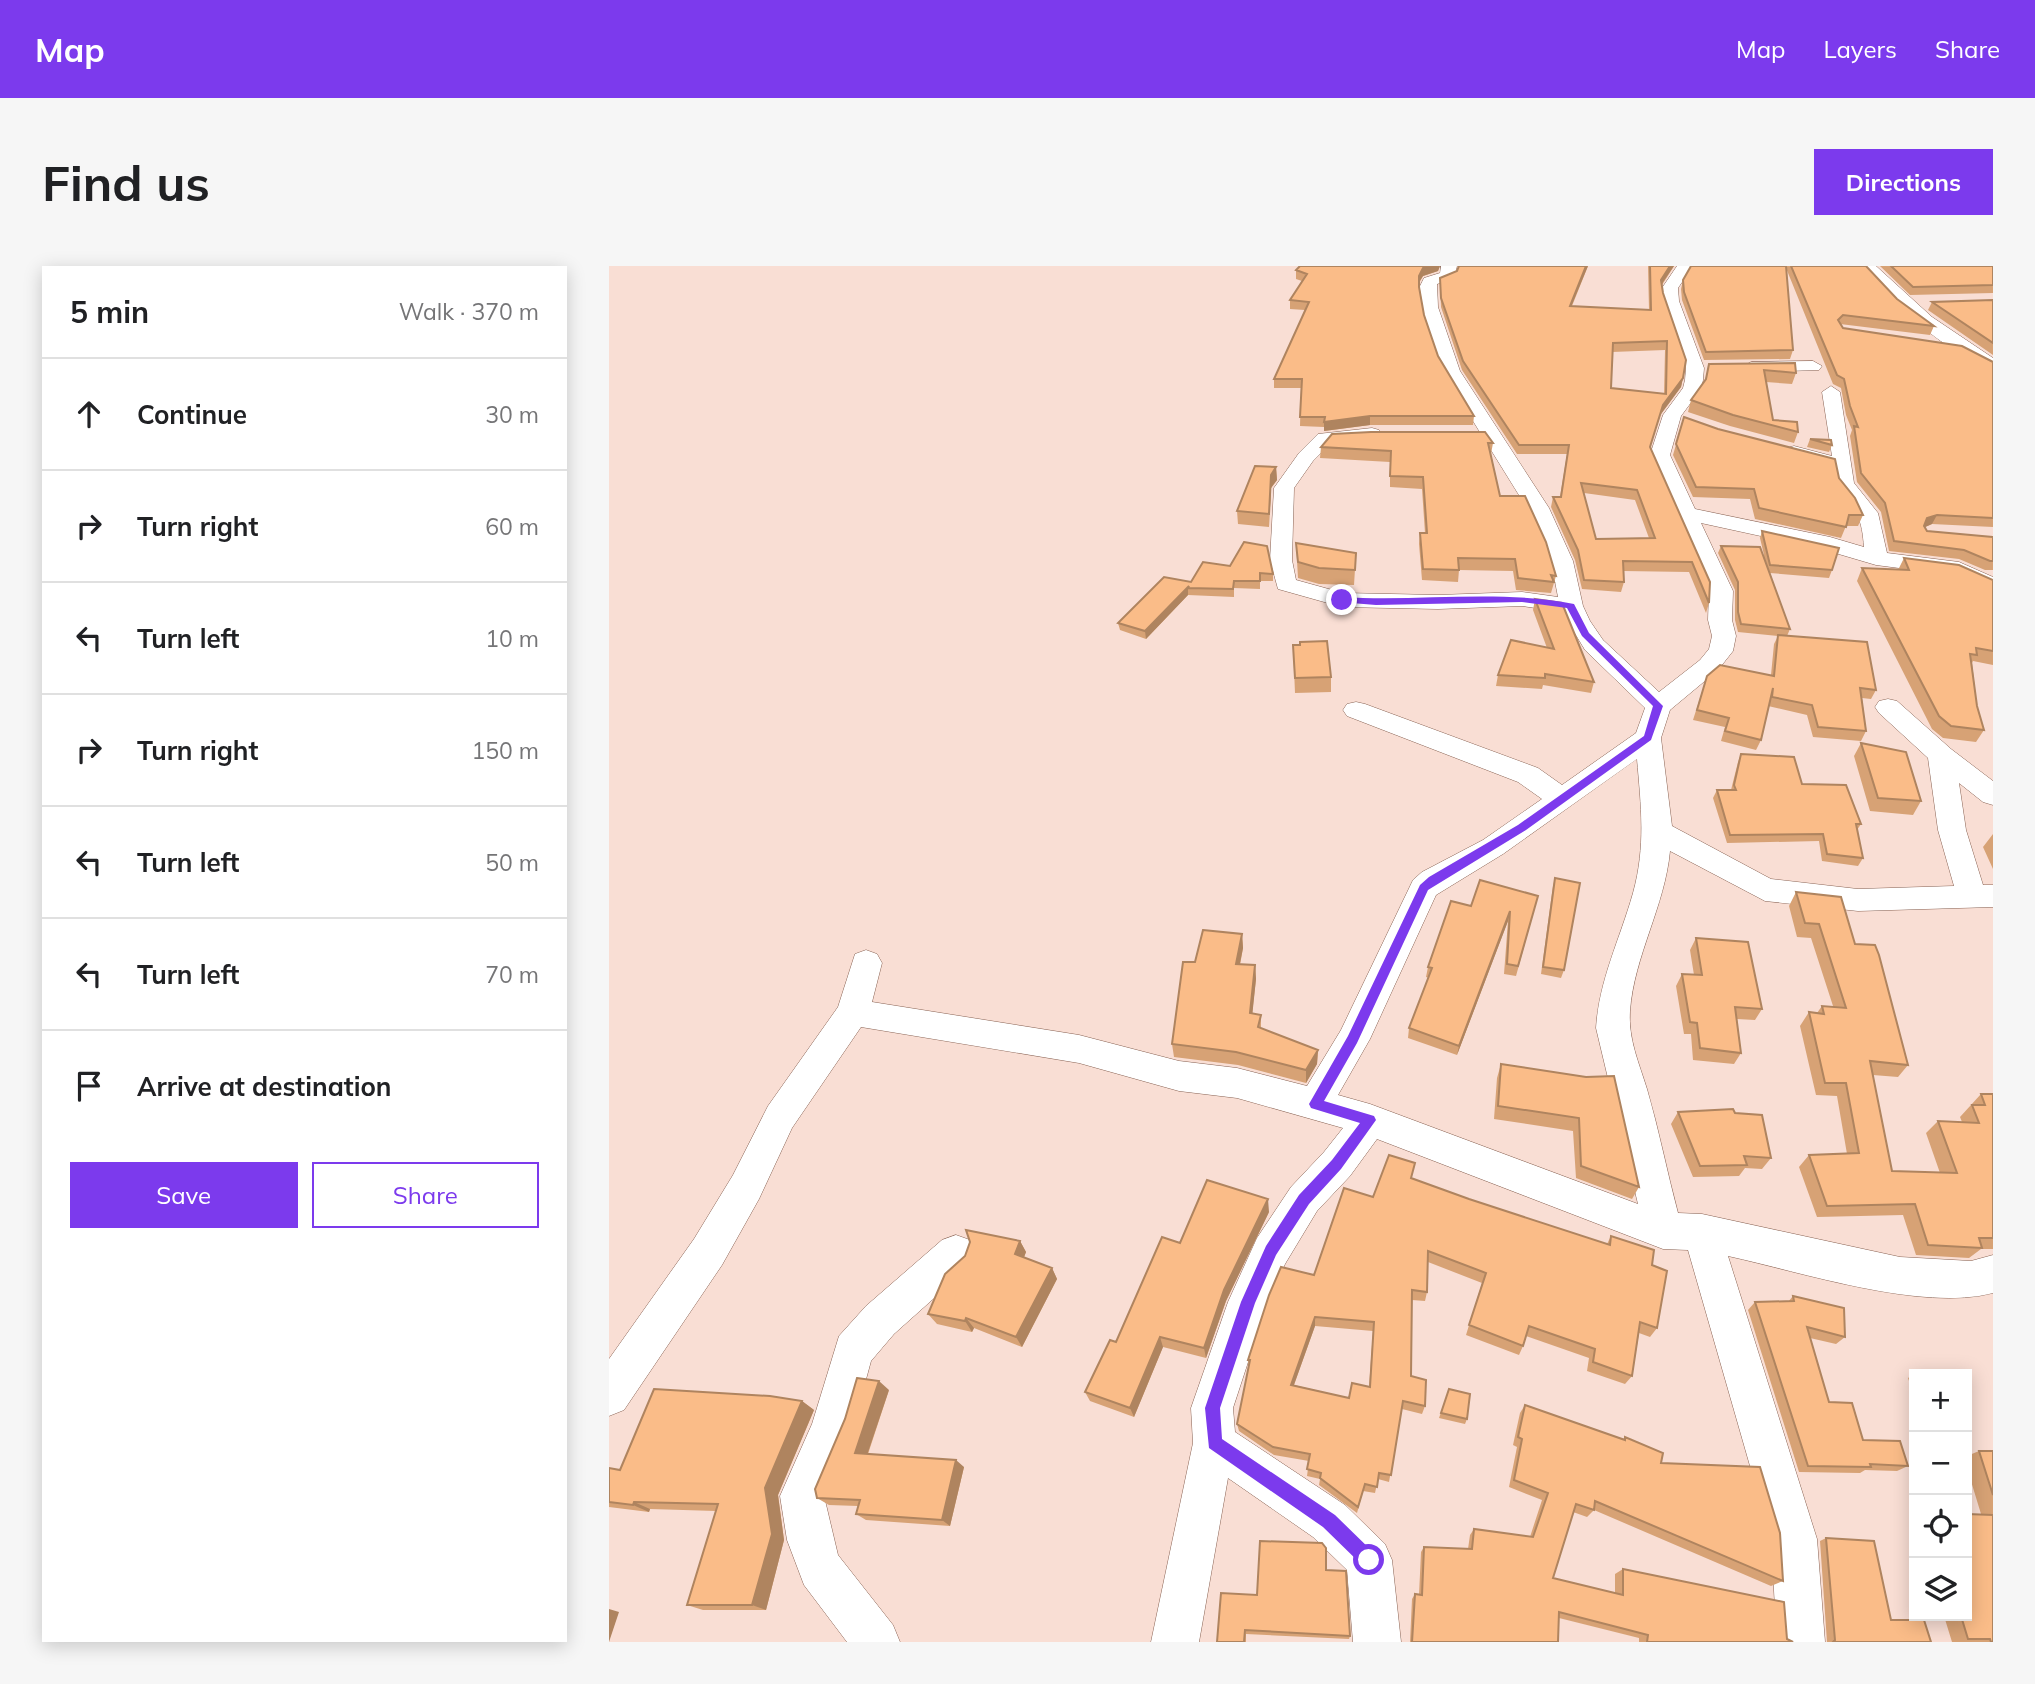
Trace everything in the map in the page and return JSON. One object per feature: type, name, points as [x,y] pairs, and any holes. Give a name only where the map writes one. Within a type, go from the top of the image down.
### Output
[{"type":"street","points":[[1449,266],[1448,276],[1428,283],[1430,307],[1451,371],[1492,434],[1553,538],[1562,561],[1571,606],[1585,635],[1658,706]]},
{"type":"street","points":[[1685,266],[1671,288],[1671,301],[1705,367],[1660,455],[1721,591],[1720,620],[1724,636],[1721,651],[1709,665],[1658,706],[1648,738],[1658,831],[1648,893],[1623,966],[1613,1008],[1613,1028],[1630,1090],[1794,1539],[1801,1642]]},
{"type":"street","points":[[1867,266],[1902,303],[1960,347],[1993,365]]},
{"type":"street","points":[[1902,303],[1927,303]]},
{"type":"street","points":[[1924,342],[1960,347]]},
{"type":"street","points":[[1737,367],[1813,366]]},
{"type":"street","points":[[1831,392],[1843,465],[1841,481],[1850,496],[1864,506],[1872,527],[1876,558]]},
{"type":"street","points":[[1467,433],[1492,434]]},
{"type":"street","points":[[1391,434],[1325,438],[1293,474],[1284,488],[1286,509],[1281,525],[1280,567],[1286,584],[1342,600],[1376,602],[1522,599],[1571,606]]},
{"type":"street","points":[[1779,447],[1843,465]]},
{"type":"street","points":[[1688,514],[1830,544],[1876,558],[1959,569],[1993,586]]},
{"type":"street","points":[[1888,707],[1941,755],[1993,795]]},
{"type":"street","points":[[1356,710],[1528,775],[1562,799]]},
{"type":"street","points":[[1315,1104],[1353,1039],[1424,888],[1433,880],[1493,847],[1648,738]]},
{"type":"street","points":[[1658,831],[1765,890],[1858,900],[1982,897],[1952,830],[1941,755]]},
{"type":"street","points":[[609,1395],[708,1252],[746,1187],[780,1117],[853,1012],[866,963]]},
{"type":"street","points":[[853,1012],[1079,1049],[1179,1076],[1237,1083],[1370,1120],[1682,1232],[1900,1276],[1971,1280],[1993,1274]]},
{"type":"street","points":[[1175,1642],[1214,1443],[1212,1408],[1248,1302],[1271,1251],[1304,1199],[1337,1164],[1370,1120]]},
{"type":"street","points":[[876,1642],[820,1569],[810,1540],[802,1496],[832,1427],[853,1350],[880,1320],[956,1253]]},
{"type":"street","points":[[1214,1443],[1329,1521],[1369,1560],[1377,1642]]},
{"type":"building","points":[[1300,266],[1428,266],[1423,268],[1419,276],[1424,315],[1438,356],[1474,416],[1370,416],[1324,422],[1325,417],[1300,417],[1302,379],[1274,379],[1309,302],[1290,300],[1307,274],[1296,270]]},
{"type":"building","points":[[1459,266],[1586,266],[1570,306],[1651,310],[1650,266],[1670,266],[1661,280],[1663,293],[1686,360],[1683,378],[1663,405],[1650,447],[1710,582],[1709,603],[1692,562],[1623,561],[1624,582],[1584,580],[1578,550],[1553,497],[1561,497],[1569,445],[1519,445],[1463,361],[1441,298],[1440,278],[1457,271]],"holes":[[[1667,341],[1666,394],[1611,388],[1613,343]],[[1581,483],[1637,490],[1655,538],[1596,539]]]},
{"type":"building","points":[[1691,266],[1786,266],[1793,350],[1706,352],[1684,292],[1683,280]]},
{"type":"building","points":[[1791,266],[1866,266],[1897,299],[1934,326],[1843,315],[1838,320],[1843,328],[1962,346],[1993,362],[1993,518],[1937,515],[1927,518],[1924,526],[1927,531],[1993,537],[1993,561],[1964,550],[1894,541],[1885,503],[1861,473],[1854,426],[1858,427],[1844,379],[1837,375]]},
{"type":"building","points":[[1891,266],[1993,266],[1993,285],[1913,287]]},
{"type":"building","points":[[1993,300],[1993,343],[1932,302]]},
{"type":"building","points":[[1795,363],[1796,373],[1764,370],[1773,420],[1797,422],[1798,432],[1733,415],[1691,400],[1706,379],[1709,364]]},
{"type":"building","points":[[1684,417],[1718,429],[1835,459],[1839,478],[1855,498],[1863,515],[1849,515],[1846,527],[1759,508],[1754,489],[1696,487],[1676,444]]},
{"type":"building","points":[[1485,432],[1493,443],[1488,443],[1500,496],[1525,496],[1546,542],[1556,576],[1551,575],[1554,582],[1518,578],[1515,559],[1458,558],[1459,570],[1423,569],[1420,533],[1427,533],[1423,477],[1390,476],[1391,451],[1321,447],[1332,434]]},
{"type":"building","points":[[1810,439],[1831,440],[1832,445]]},
{"type":"building","points":[[1255,466],[1276,467],[1271,475],[1269,514],[1237,511]]},
{"type":"building","points":[[1762,531],[1839,548],[1832,570],[1770,565]]},
{"type":"building","points":[[1244,542],[1267,546],[1273,574],[1260,573],[1260,581],[1234,581],[1233,589],[1188,588],[1189,586],[1145,631],[1118,623],[1164,577],[1191,582],[1203,562],[1230,566]]},
{"type":"building","points":[[1296,543],[1356,553],[1355,570],[1319,568],[1298,562]]},
{"type":"building","points":[[1721,546],[1760,547],[1790,629],[1741,624],[1738,612],[1738,582]]},
{"type":"building","points":[[1904,558],[1959,565],[1993,580],[1993,651],[1976,648],[1977,655],[1970,654],[1977,706],[1984,730],[1951,726],[1939,716],[1862,568],[1909,570]]},
{"type":"building","points":[[1535,599],[1562,603],[1594,682],[1545,674],[1545,678],[1498,675],[1511,640],[1554,649]]},
{"type":"building","points":[[1778,635],[1867,642],[1876,690],[1860,688],[1866,731],[1818,727],[1812,705],[1772,697],[1773,688],[1761,740],[1725,731],[1729,718],[1697,710],[1707,676],[1720,665],[1774,676]]},
{"type":"building","points":[[1327,641],[1331,677],[1295,678],[1293,645],[1300,645],[1300,642]]},
{"type":"building","points":[[1861,743],[1906,752],[1921,801],[1878,798]]},
{"type":"building","points":[[1741,754],[1794,757],[1802,784],[1846,785],[1861,824],[1856,824],[1863,858],[1827,854],[1823,834],[1730,835],[1717,790],[1736,790],[1734,785]]},
{"type":"building","points":[[1555,878],[1580,883],[1564,970],[1543,967]]},
{"type":"building","points":[[1480,880],[1538,896],[1518,966],[1507,964],[1510,911],[1459,1046],[1409,1028],[1432,968],[1428,967],[1451,901],[1471,906]]},
{"type":"building","points":[[1796,892],[1841,897],[1855,944],[1875,945],[1879,955],[1908,1065],[1870,1061],[1892,1171],[1957,1173],[1938,1121],[1979,1123],[1972,1105],[1985,1105],[1981,1094],[1993,1094],[1993,1238],[1979,1238],[1982,1248],[1928,1245],[1915,1204],[1827,1206],[1809,1155],[1859,1153],[1846,1083],[1825,1083],[1809,1012],[1824,1014],[1822,1006],[1846,1008],[1819,924],[1805,923]]},
{"type":"building","points":[[1203,930],[1242,934],[1236,964],[1255,965],[1250,1013],[1261,1015],[1258,1027],[1318,1050],[1306,1070],[1236,1052],[1172,1044],[1183,962],[1195,962]]},
{"type":"building","points":[[1696,938],[1748,942],[1762,1009],[1735,1007],[1741,1053],[1700,1048],[1697,1023],[1690,1022],[1682,974],[1702,975]]},
{"type":"building","points":[[1501,1064],[1586,1077],[1614,1076],[1639,1187],[1581,1166],[1579,1118],[1498,1106]]},
{"type":"building","points":[[1733,1109],[1735,1113],[1762,1115],[1771,1158],[1744,1156],[1747,1165],[1700,1166],[1678,1112]]},
{"type":"building","points":[[1389,1155],[1415,1163],[1411,1178],[1469,1199],[1610,1245],[1611,1236],[1654,1250],[1652,1265],[1667,1271],[1657,1328],[1640,1322],[1632,1376],[1593,1362],[1595,1349],[1529,1326],[1523,1346],[1469,1325],[1486,1273],[1428,1251],[1427,1292],[1412,1290],[1411,1376],[1426,1380],[1425,1406],[1403,1401],[1391,1475],[1379,1473],[1377,1487],[1365,1484],[1358,1507],[1320,1478],[1321,1473],[1307,1469],[1310,1454],[1273,1447],[1237,1424],[1248,1360],[1281,1267],[1314,1275],[1344,1188],[1373,1197]],"holes":[[[1315,1317],[1374,1322],[1370,1387],[1352,1383],[1349,1398],[1291,1385]]]},
{"type":"building","points":[[1207,1180],[1268,1199],[1224,1290],[1204,1348],[1160,1337],[1130,1408],[1085,1392],[1110,1340],[1116,1342],[1162,1237],[1180,1243]]},
{"type":"building","points":[[966,1230],[1020,1241],[1015,1254],[1052,1268],[1016,1337],[966,1318],[965,1321],[928,1314],[945,1274],[965,1256],[970,1242]]},
{"type":"building","points":[[1793,1296],[1844,1308],[1845,1337],[1807,1327],[1829,1402],[1852,1403],[1863,1440],[1900,1441],[1908,1466],[1808,1466],[1755,1302],[1794,1301]]},
{"type":"building","points":[[857,1378],[879,1381],[855,1453],[956,1460],[942,1520],[856,1514],[860,1500],[817,1498],[815,1489],[845,1419]]},
{"type":"building","points":[[654,1389],[770,1396],[802,1401],[765,1488],[772,1534],[752,1605],[687,1605],[718,1504],[634,1502],[633,1505],[609,1502],[609,1468],[620,1470]]},
{"type":"building","points":[[1449,1389],[1470,1394],[1467,1419],[1441,1413]]},
{"type":"building","points":[[1525,1405],[1625,1440],[1625,1437],[1663,1453],[1661,1463],[1760,1467],[1780,1533],[1783,1581],[1595,1501],[1594,1510],[1576,1504],[1553,1578],[1623,1595],[1623,1569],[1784,1602],[1787,1639],[1793,1642],[1647,1642],[1648,1635],[1559,1612],[1558,1642],[1412,1642],[1415,1594],[1422,1595],[1424,1547],[1472,1549],[1474,1529],[1533,1537],[1548,1493],[1514,1480],[1522,1439],[1518,1437]]},
{"type":"building","points":[[1979,1451],[1993,1451],[1993,1495]]},
{"type":"building","points":[[1972,1514],[1993,1515],[1993,1642],[1990,1639],[1968,1639],[1963,1621],[1972,1621]]},
{"type":"building","points":[[1826,1538],[1874,1541],[1891,1620],[1924,1621],[1931,1642],[1833,1642],[1835,1640]]},
{"type":"building","points":[[1260,1541],[1322,1543],[1326,1548],[1326,1570],[1346,1571],[1350,1636],[1245,1630],[1244,1642],[1217,1642],[1221,1593],[1257,1595]]},
{"type":"route","points":[[1342,600],[1376,602],[1522,599],[1571,606],[1585,635],[1658,706],[1648,738],[1522,828],[1433,880],[1424,888],[1353,1039],[1315,1104],[1370,1120],[1337,1164],[1304,1199],[1271,1251],[1248,1302],[1227,1362],[1212,1408],[1214,1443],[1329,1521],[1369,1560]]}]
